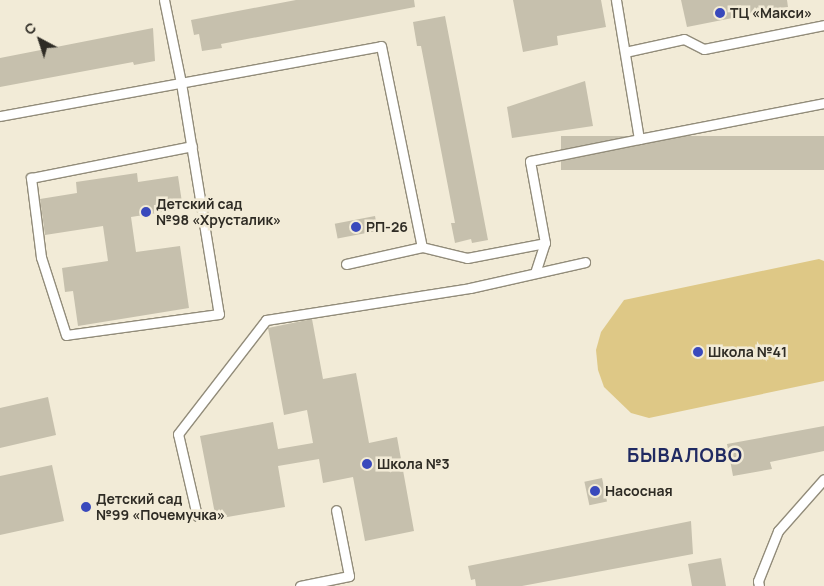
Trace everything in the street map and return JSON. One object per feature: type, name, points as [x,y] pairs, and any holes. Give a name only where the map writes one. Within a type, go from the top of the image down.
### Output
[{"type":"lane","points":[[164,0],[182,82],[219,314],[66,335],[41,257],[32,178],[192,146]]},
{"type":"lane","points":[[616,0],[639,139]]},
{"type":"lane","points":[[625,52],[684,39],[704,49],[824,25]]},
{"type":"lane","points":[[0,116],[381,46],[422,247]]},
{"type":"lane","points":[[535,273],[545,243],[530,161],[824,103]]},
{"type":"lane","points":[[346,264],[422,247],[467,258],[545,243]]},
{"type":"lane","points":[[197,516],[178,434],[266,320],[470,288],[585,262]]},
{"type":"lane","points":[[759,586],[758,581],[778,531],[824,479]]},
{"type":"lane","points":[[300,586],[349,576],[336,510]]},
{"type":"shaded area","name":"Школа №41","points":[[819,259],[824,261],[824,381],[649,418],[631,413],[604,387],[598,370],[596,350],[601,332],[624,300]]},
{"type":"building","points":[[296,0],[414,0],[415,7],[221,44],[222,48],[202,51],[199,34],[194,35],[191,20]]},
{"type":"building","points":[[513,0],[601,0],[606,27],[557,36],[558,45],[523,52]]},
{"type":"building","name":"ТЦ «Макси»","points":[[681,0],[787,0],[788,7],[687,27]]},
{"type":"building","points":[[445,16],[488,240],[472,243],[471,239],[455,243],[451,223],[455,223],[421,46],[417,46],[413,22]]},
{"type":"building","points":[[153,28],[155,61],[134,65],[133,62],[0,87],[0,58]]},
{"type":"building","points":[[585,81],[593,126],[512,138],[507,107]]},
{"type":"building","points":[[561,136],[824,136],[824,170],[561,170]]},
{"type":"building","points":[[137,173],[138,182],[178,176],[183,209],[131,217],[136,252],[180,246],[189,308],[78,326],[73,291],[65,292],[62,268],[108,261],[103,226],[45,235],[40,199],[77,193],[76,182]]},
{"type":"building","name":"РП-26","points":[[375,216],[378,231],[338,239],[335,224]]},
{"type":"building","points":[[312,319],[323,379],[356,373],[369,443],[397,437],[414,531],[365,541],[353,477],[323,483],[319,459],[278,466],[285,507],[216,519],[200,436],[273,422],[278,449],[313,443],[307,410],[284,415],[268,328]]},
{"type":"building","points":[[48,397],[56,435],[0,448],[0,408]]},
{"type":"building","points":[[824,426],[824,451],[770,462],[772,469],[733,476],[727,444]]},
{"type":"building","points":[[52,465],[64,521],[0,535],[0,476]]},
{"type":"building","name":"Насосная","points":[[602,478],[607,501],[589,505],[584,482]]},
{"type":"building","points":[[691,521],[693,554],[522,586],[476,586],[475,579],[471,580],[468,566]]},
{"type":"building","points":[[721,558],[726,586],[692,586],[688,564]]},
{"type":"place","name":"ТЦ «Макси»","points":[[720,13]]},
{"type":"place","name":"Детский сад №98 «Хрусталик»","points":[[146,212]]},
{"type":"place","name":"РП-26","points":[[356,227]]},
{"type":"place","name":"Школа №41","points":[[698,352]]},
{"type":"place","name":"Школа №3","points":[[367,464]]},
{"type":"place","name":"Насосная","points":[[595,491]]},
{"type":"place","name":"Детский сад №99 «Почемучка»","points":[[86,507]]},
{"type":"district","name":"БЫВАЛОВО","points":[[685,456]]}]
